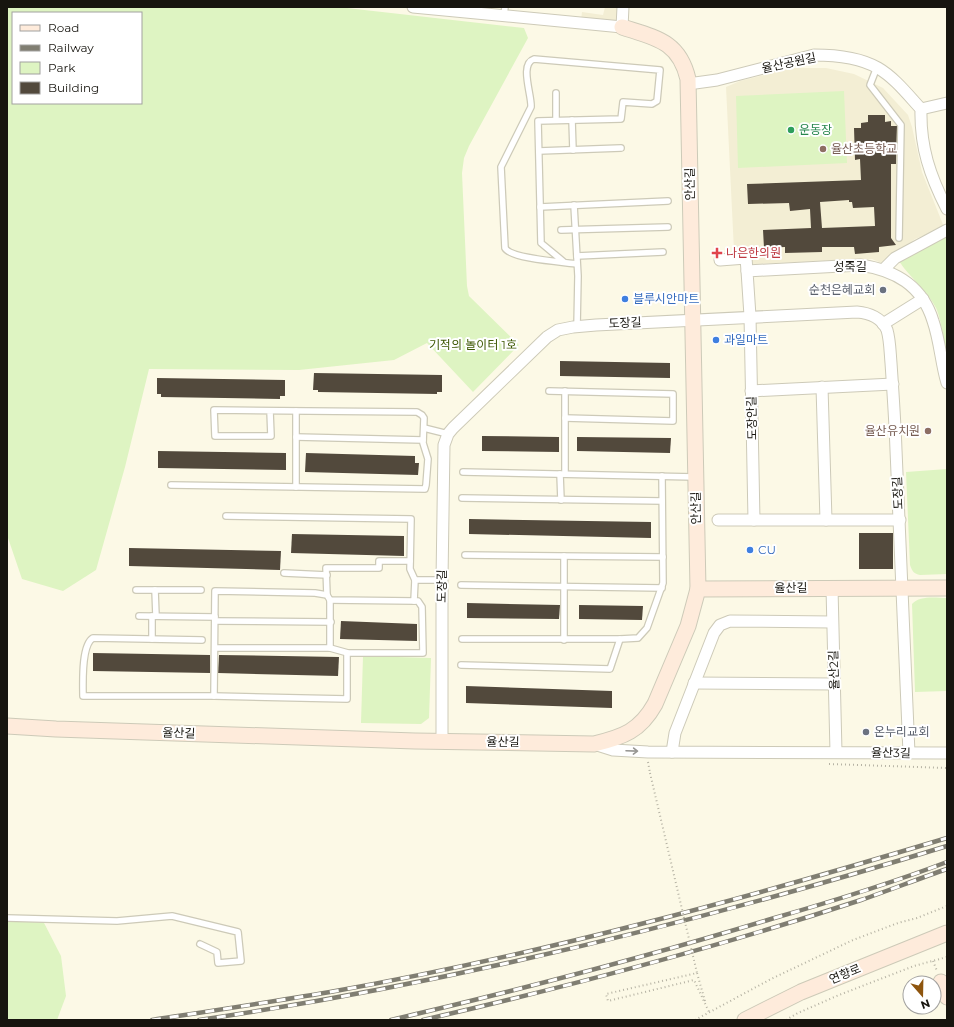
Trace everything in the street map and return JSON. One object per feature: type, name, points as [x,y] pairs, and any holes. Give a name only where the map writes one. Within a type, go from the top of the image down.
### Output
[{"type":"street","name":"안산길","points":[[413,7],[505,11],[622,27],[665,42],[675,50],[683,62],[686,69],[688,84],[698,589]]},
{"type":"street","points":[[622,27],[623,7]]},
{"type":"street","name":"율산공원길","points":[[688,84],[717,80],[814,56],[830,55],[849,58],[877,67],[900,85],[921,109]]},
{"type":"street","points":[[947,103],[921,109],[924,150],[932,176],[947,210]]},
{"type":"street","points":[[884,269],[895,258],[947,230]]},
{"type":"street","points":[[720,260],[746,258],[750,316]]},
{"type":"street","name":"성죽길","points":[[747,271],[860,265],[884,269],[897,275],[911,285],[923,299],[930,312],[934,322],[943,370],[947,383]]},
{"type":"street","points":[[883,324],[923,299]]},
{"type":"street","name":"도장길","points":[[442,741],[444,445],[448,434],[547,337],[558,330],[577,327],[750,316],[857,312],[867,313],[876,317],[886,328],[893,384],[903,588]]},
{"type":"street","name":"도장안길","points":[[750,316],[754,520]]},
{"type":"street","points":[[751,391],[893,384]]},
{"type":"street","points":[[822,387],[826,520]]},
{"type":"street","points":[[718,520],[900,520]]},
{"type":"street","name":"율산2길","points":[[832,588],[836,752]]},
{"type":"street","points":[[903,588],[909,753]]},
{"type":"street","name":"율산길","points":[[7,726],[56,730],[594,744],[622,737],[634,729],[649,715],[688,626],[698,589],[947,588]]},
{"type":"street","points":[[672,752],[675,734],[694,682],[714,633],[720,625],[730,621],[832,622]]},
{"type":"street","points":[[694,682],[834,684]]},
{"type":"street","name":"율산3길","points":[[594,744],[613,750],[672,752],[947,753]]},
{"type":"street","name":"연향로","points":[[744,1020],[801,992],[947,933]]},
{"type":"street","points":[[942,984],[947,997]]},
{"type":"lane","points":[[564,262],[541,243],[538,121],[621,119],[622,102],[655,103],[658,99],[660,70],[534,59],[528,64],[526,78],[532,100],[531,107],[501,167],[505,248],[510,253],[522,257],[577,264]]},
{"type":"lane","points":[[877,67],[870,85],[901,125],[899,238]]},
{"type":"lane","points":[[556,93],[556,120]]},
{"type":"lane","points":[[572,120],[573,150]]},
{"type":"lane","points":[[539,151],[622,148]]},
{"type":"lane","points":[[540,206],[668,201]]},
{"type":"lane","points":[[574,205],[577,256],[577,327]]},
{"type":"lane","points":[[561,230],[668,227]]},
{"type":"lane","points":[[577,256],[663,252]]},
{"type":"lane","points":[[549,390],[673,394],[673,421],[565,418]]},
{"type":"lane","points":[[561,500],[565,391]]},
{"type":"lane","points":[[171,485],[425,489],[428,459],[427,453],[424,449],[423,440],[424,418],[417,412],[214,410],[214,436],[271,436],[270,411]]},
{"type":"lane","points":[[296,411],[296,487]]},
{"type":"lane","points":[[424,428],[448,434]]},
{"type":"lane","points":[[296,437],[423,440]]},
{"type":"lane","points":[[463,472],[696,477]]},
{"type":"lane","points":[[462,639],[620,640],[638,638],[647,628],[663,583],[662,476]]},
{"type":"lane","points":[[462,498],[662,501]]},
{"type":"lane","points":[[226,516],[411,519],[410,569],[415,580],[414,601]]},
{"type":"lane","points":[[464,555],[663,557]]},
{"type":"lane","points":[[564,556],[564,640]]},
{"type":"lane","points":[[330,648],[331,622],[326,568],[379,568],[379,561],[410,561]]},
{"type":"lane","points":[[284,573],[326,574]]},
{"type":"lane","points":[[415,580],[442,580]]},
{"type":"lane","points":[[461,585],[662,588]]},
{"type":"lane","points":[[136,590],[201,590]]},
{"type":"lane","points":[[152,639],[155,590]]},
{"type":"lane","points":[[214,648],[330,648],[347,653],[423,653],[422,607],[418,601],[329,598],[316,593],[215,591],[214,648],[214,696]]},
{"type":"lane","points":[[139,616],[331,622]]},
{"type":"lane","points":[[202,640],[93,638],[90,640],[86,648],[83,696],[214,696],[347,699],[347,653]]},
{"type":"lane","points":[[461,665],[610,668],[620,640]]},
{"type":"lane","points":[[7,918],[117,921],[172,916],[238,932],[241,961],[218,963],[217,952],[200,944]]},
{"type":"path","points":[[650,773],[697,973],[705,1001]]},
{"type":"path","points":[[695,1020],[771,979],[853,940],[947,906]]},
{"type":"path","points":[[786,1020],[798,1013],[846,993],[914,966],[947,956]]},
{"type":"path","points":[[697,973],[606,994],[608,1001],[694,980],[710,1012]]},
{"type":"shaded area","points":[[605,7],[619,7],[619,23],[581,20],[582,12],[603,15]]},
{"type":"shaded area","name":"율산초등학교","points":[[793,68],[826,68],[854,74],[883,88],[908,115],[922,172],[944,227],[915,239],[884,264],[872,259],[753,264],[749,251],[734,251],[726,87],[740,81]]},
{"type":"green space","name":"기적의 놀이터 1호","points":[[7,7],[338,7],[524,28],[528,38],[469,146],[464,158],[462,173],[467,286],[469,296],[519,345],[473,392],[427,343],[394,360],[299,370],[149,369],[125,467],[96,570],[63,591],[22,579],[7,535]]},
{"type":"green space","name":"운동장","points":[[844,91],[847,163],[738,168],[736,96]]},
{"type":"green space","points":[[947,235],[947,364],[942,327],[936,308],[928,295],[899,261]]},
{"type":"green space","points":[[947,469],[947,574],[918,575],[914,572],[910,565],[906,472]]},
{"type":"green space","points":[[924,598],[947,598],[947,691],[915,692],[912,604],[919,599]]},
{"type":"green space","points":[[363,656],[431,658],[429,718],[421,724],[361,723]]},
{"type":"green space","points":[[42,919],[61,956],[66,996],[57,1020],[7,1020],[7,920]]},
{"type":"building","points":[[868,115],[885,115],[885,122],[891,121],[891,126],[897,126],[896,164],[891,164],[891,238],[896,245],[879,247],[879,252],[855,254],[854,247],[822,247],[822,252],[785,253],[785,247],[764,248],[763,230],[811,228],[810,209],[790,211],[789,203],[748,204],[747,184],[861,180],[860,159],[855,160],[854,128],[861,128],[861,123],[868,122]],"holes":[[[849,200],[849,202],[852,202],[853,208],[874,207],[875,226],[822,228],[820,202]]]},
{"type":"building","points":[[560,361],[670,363],[670,378],[560,376]]},
{"type":"building","points":[[314,373],[442,375],[442,392],[437,392],[437,394],[318,392],[318,390],[313,390]]},
{"type":"building","points":[[157,378],[285,380],[285,396],[280,396],[280,399],[161,397],[161,394],[157,394]]},
{"type":"building","points":[[482,436],[559,437],[559,452],[482,451]]},
{"type":"building","points":[[577,437],[671,438],[670,453],[577,451]]},
{"type":"building","points":[[158,451],[286,453],[286,470],[158,468]]},
{"type":"building","points":[[306,453],[415,456],[415,463],[419,463],[418,475],[305,472]]},
{"type":"building","points":[[469,519],[651,522],[651,538],[469,534]]},
{"type":"building","points":[[859,533],[893,533],[893,569],[859,569]]},
{"type":"building","points":[[292,534],[404,536],[404,556],[291,553]]},
{"type":"building","points":[[129,548],[281,551],[280,570],[129,566]]},
{"type":"building","points":[[467,603],[560,605],[559,619],[467,618]]},
{"type":"building","points":[[579,605],[643,606],[642,620],[579,619]]},
{"type":"building","points":[[341,621],[417,624],[417,641],[340,639]]},
{"type":"building","points":[[93,653],[210,655],[210,673],[93,671]]},
{"type":"building","points":[[219,655],[339,657],[338,676],[218,673]]},
{"type":"building","points":[[466,686],[612,691],[612,708],[466,703]]},
{"type":"railway","points":[[152,1020],[330,992],[486,961],[718,904],[947,838]]},
{"type":"railway","points":[[199,1020],[389,988],[577,947],[763,900],[947,846]]},
{"type":"railway","points":[[391,1020],[535,985],[677,947],[837,899],[947,862]]},
{"type":"railway","points":[[423,1020],[534,994],[699,950],[861,900],[947,869]]},
{"type":"place","name":"운동장","points":[[791,130]]},
{"type":"place","name":"율산초등학교","points":[[823,149]]},
{"type":"place","name":"나은한의원","points":[[717,253]]},
{"type":"place","name":"순천은혜교회","points":[[883,290]]},
{"type":"place","name":"블루시안마트","points":[[625,299]]},
{"type":"place","name":"과일마트","points":[[716,340]]},
{"type":"place","name":"율산유치원","points":[[928,431]]},
{"type":"place","name":"CU","points":[[750,550]]},
{"type":"place","name":"온누리교회","points":[[866,732]]}]
